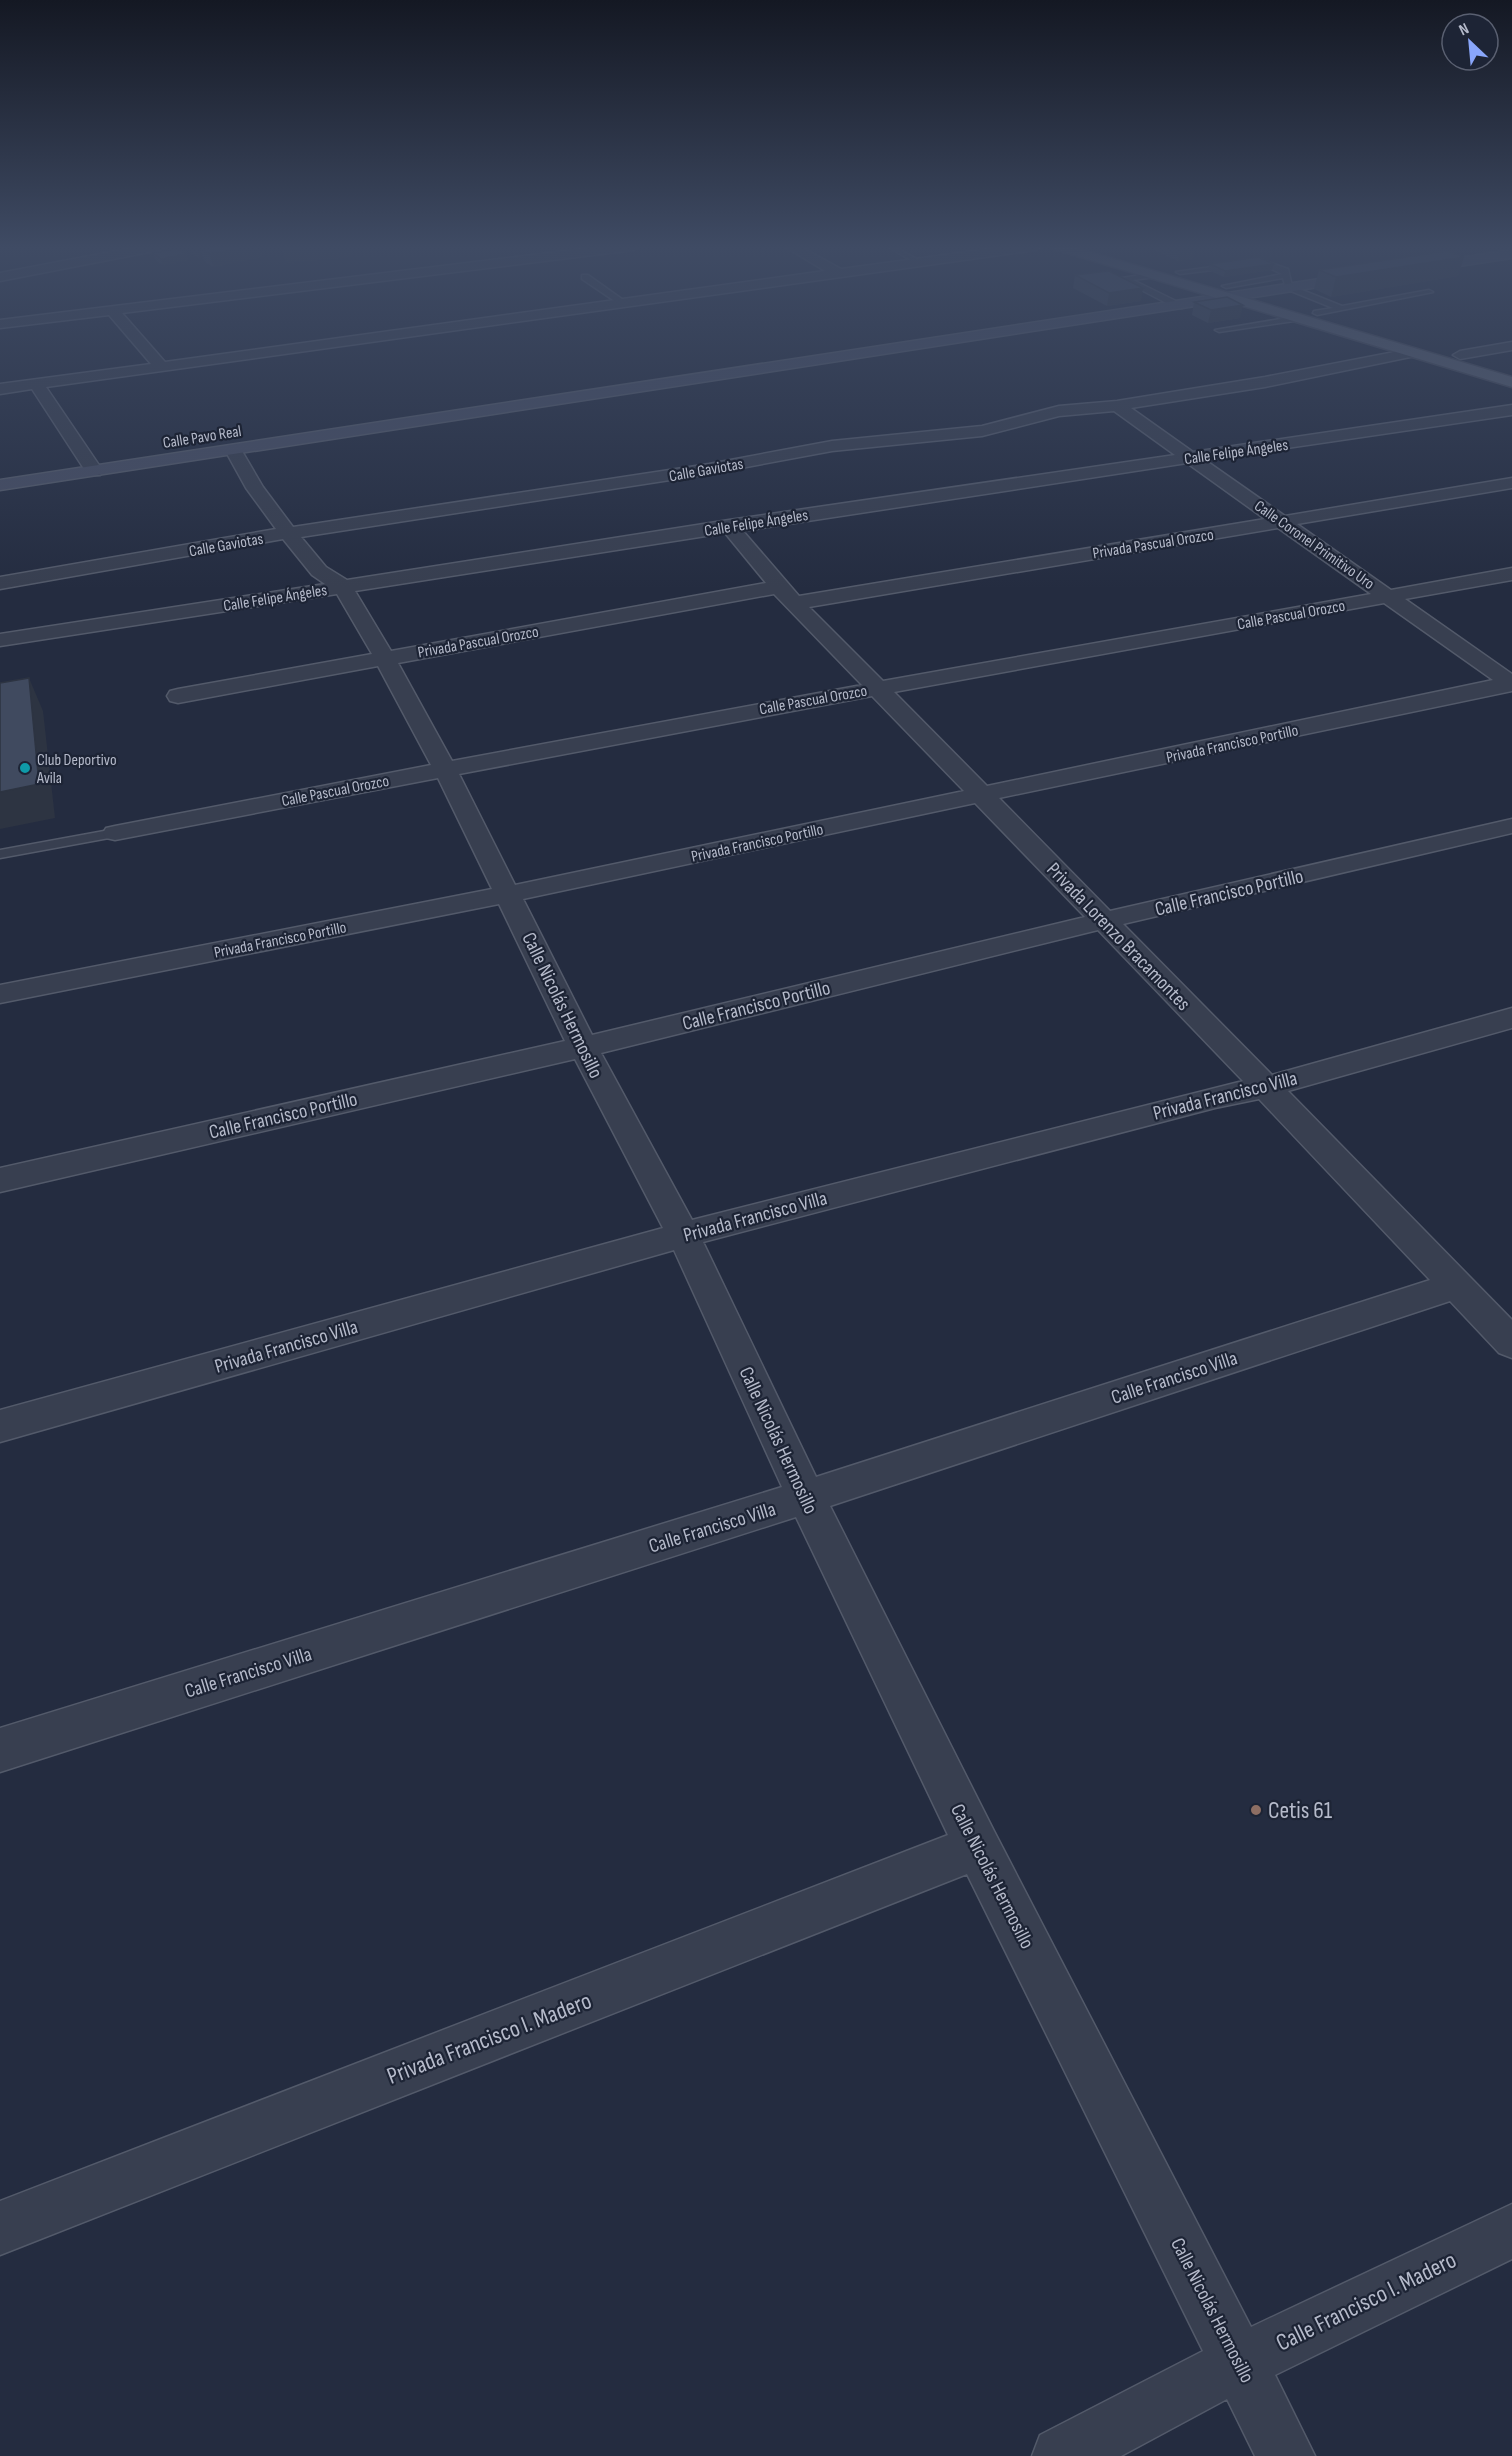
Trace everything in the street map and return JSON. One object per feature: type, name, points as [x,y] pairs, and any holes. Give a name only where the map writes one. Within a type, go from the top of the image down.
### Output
[{"type":"main road","points":[[1437,361],[1512,382]]},
{"type":"main road","points":[[1479,361],[1512,370]]},
{"type":"street","points":[[156,361],[161,366]]},
{"type":"street","points":[[0,389],[200,361]]},
{"type":"street","name":"Calle Pavo Real","points":[[0,485],[820,361]]},
{"type":"street","name":"Calle Gaviotas","points":[[0,583],[288,533],[709,469],[832,446],[982,431],[1059,411],[1117,406],[1264,382],[1372,361]]},
{"type":"street","points":[[36,384],[94,471]]},
{"type":"street","name":"Calle Coronel Primitivo Uro","points":[[1117,406],[1512,683]]},
{"type":"street","name":"Calle Felipe Ángeles","points":[[0,640],[729,526],[1512,410]]},
{"type":"street","points":[[1495,413],[1512,422]]},
{"type":"street","name":"Calle Nicolás Hermosillo","points":[[233,450],[255,488],[288,533],[319,571],[342,586],[360,613],[445,769],[583,1047],[683,1235],[806,1497],[978,1847],[1286,2456]]},
{"type":"street","name":"Privada Pascual Orozco","points":[[178,696],[384,658],[1284,521],[1512,483]]},
{"type":"street","name":"Privada Lorenzo Bracamontes","points":[[729,526],[787,595],[984,795],[1512,1343]]},
{"type":"street","name":"Calle Pascual Orozco","points":[[115,833],[877,688],[1512,574]]},
{"type":"street","name":"Privada Francisco Portillo","points":[[0,994],[508,894],[1512,683]]},
{"type":"street","name":"Calle Francisco Portillo","points":[[0,1180],[583,1047],[1103,921],[1512,826]]},
{"type":"street","name":"Privada Francisco Villa","points":[[0,1425],[683,1235],[1215,1097],[1266,1087],[1512,1018]]},
{"type":"street","name":"Calle Francisco Villa","points":[[0,1750],[806,1497],[1456,1285]]},
{"type":"street","name":"Privada Francisco I. Madero","points":[[0,2228],[978,1847]]},
{"type":"street","name":"Calle Francisco I. Madero","points":[[1061,2456],[1240,2362],[1512,2231]]},
{"type":"lane","points":[[0,854],[115,833]]},
{"type":"building","points":[[29,678],[39,784],[0,792],[0,683]]},
{"type":"place","name":"Club Deportivo Avila","points":[[25,768]]},
{"type":"place","name":"Cetis 61","points":[[1256,1810]]}]
